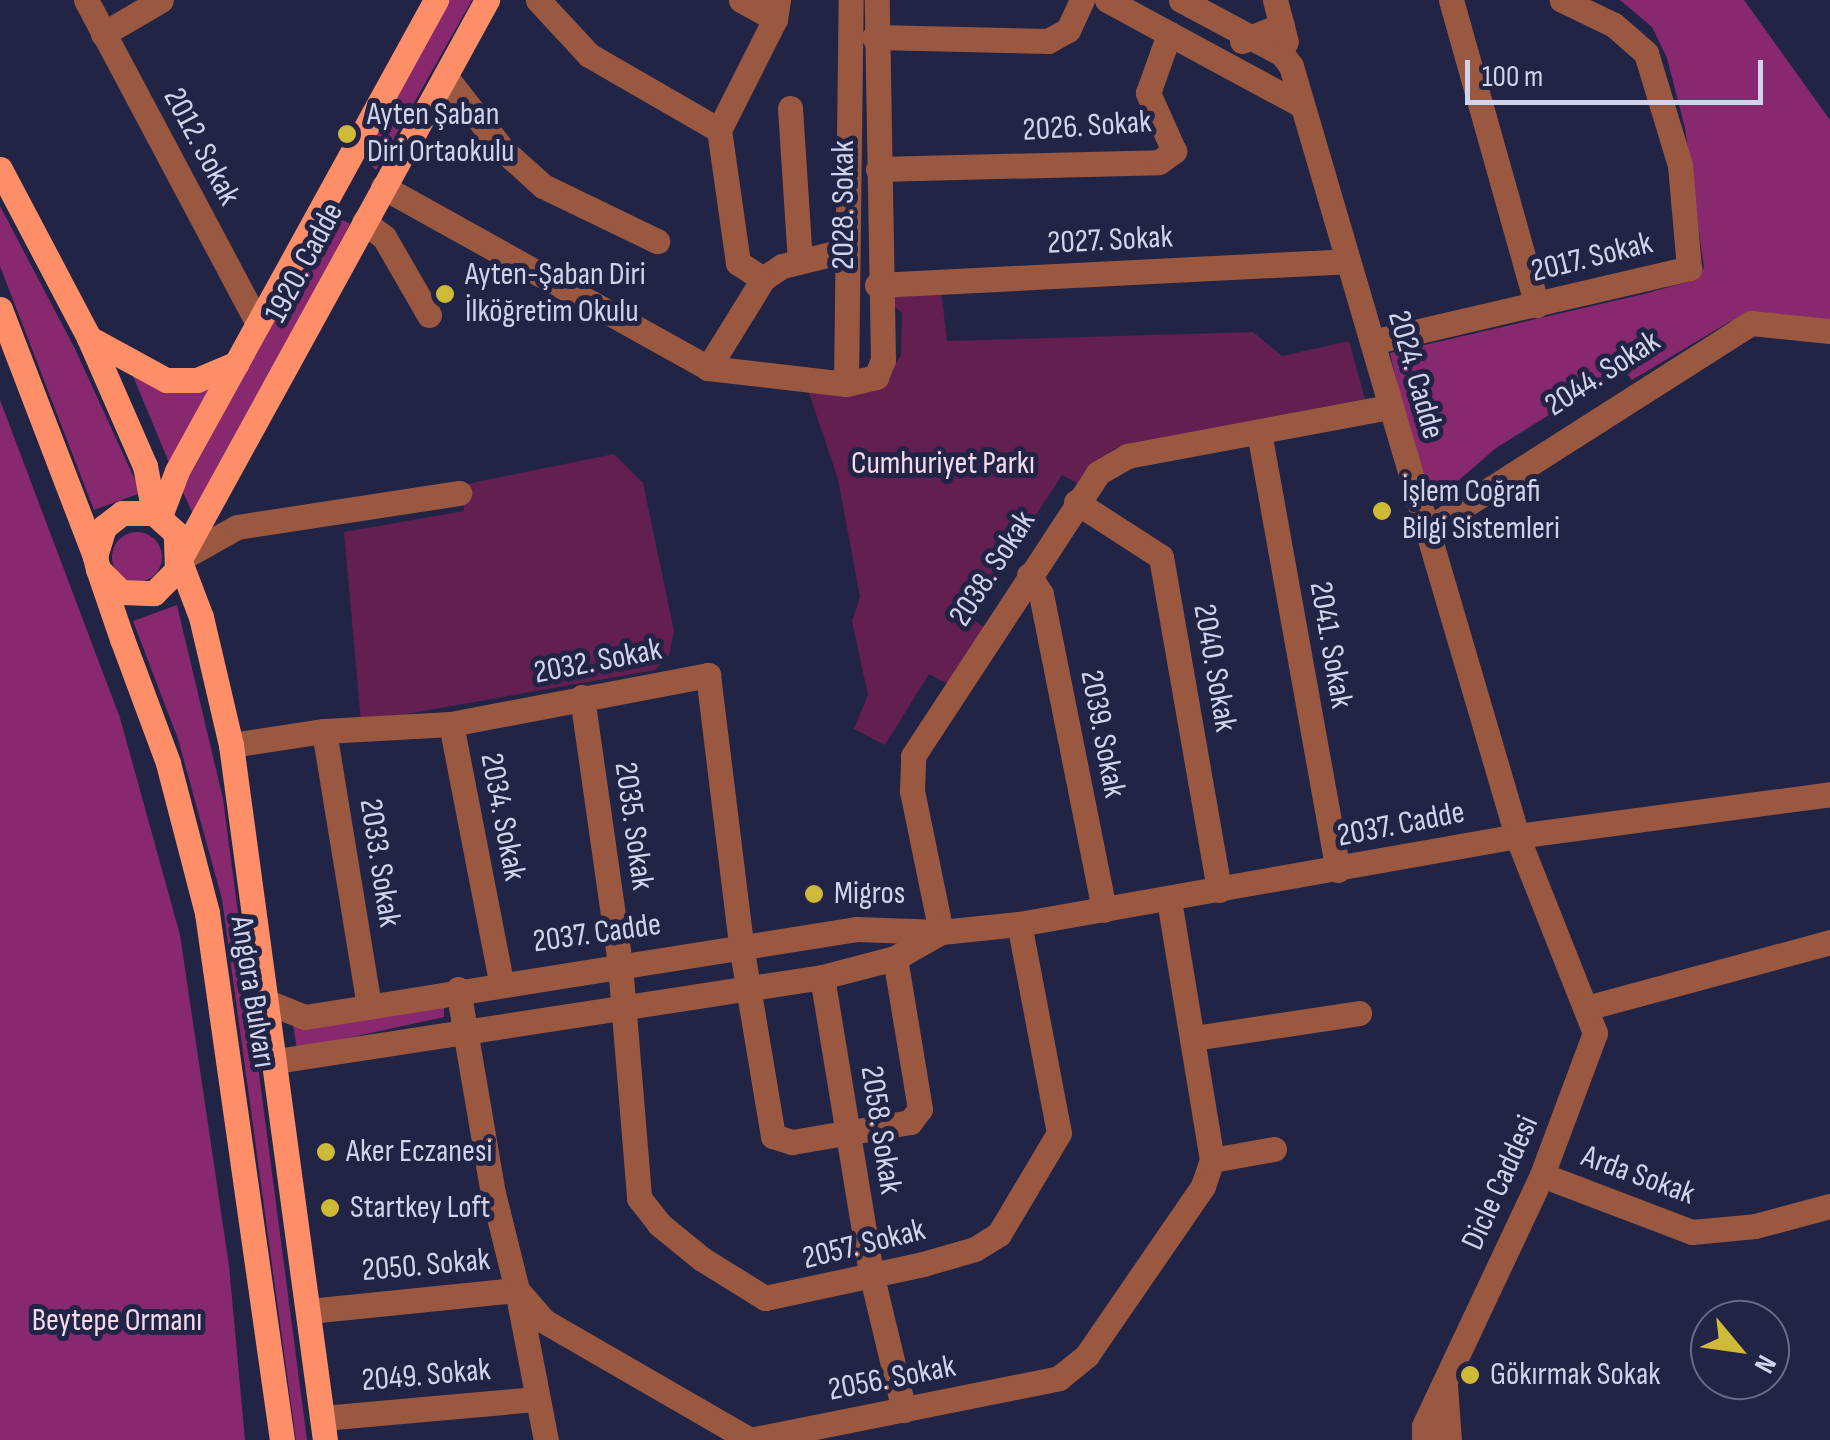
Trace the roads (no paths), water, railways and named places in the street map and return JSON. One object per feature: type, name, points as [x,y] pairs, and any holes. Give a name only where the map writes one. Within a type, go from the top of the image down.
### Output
[{"type":"main road","name":"1920. Cadde","points":[[157,514],[436,0]]},
{"type":"main road","name":"1920. Cadde","points":[[180,560],[487,0]]},
{"type":"main road","points":[[345,167],[384,187]]},
{"type":"main road","name":"Angora Bulvarı","points":[[0,169],[89,338],[145,466],[157,514],[176,533],[180,560],[201,617],[231,745],[324,1429]]},
{"type":"main road","points":[[326,202],[364,222]]},
{"type":"main road","name":"Angora Bulvarı","points":[[0,309],[168,763],[207,913],[282,1440]]},
{"type":"main road","points":[[89,338],[166,380],[197,380],[237,363]]},
{"type":"main road","points":[[157,514],[132,510],[112,518],[96,563],[114,588],[146,595],[168,584],[180,560]]},
{"type":"street","name":"2012. Sokak","points":[[86,0],[258,324]]},
{"type":"street","points":[[103,34],[162,0]]},
{"type":"street","points":[[538,0],[589,54],[719,130]]},
{"type":"street","points":[[708,368],[762,279],[738,263],[719,130],[776,10],[741,0]]},
{"type":"street","name":"2028. Sokak","points":[[851,0],[843,251],[846,384],[876,378],[883,360],[877,285],[876,0]]},
{"type":"street","points":[[874,37],[1048,41],[1068,30],[1082,0]]},
{"type":"street","points":[[1107,0],[1301,105]]},
{"type":"street","points":[[1181,0],[1291,66]]},
{"type":"street","points":[[1451,0],[1536,306]]},
{"type":"street","name":"2017. Sokak","points":[[1372,342],[1689,268],[1680,164],[1646,53],[1602,9],[1562,0]]},
{"type":"street","points":[[1228,66],[1245,35],[1278,12]]},
{"type":"street","name":"2024. Cadde","points":[[1278,12],[1301,105],[1517,836]]},
{"type":"street","name":"2026. Sokak","points":[[878,169],[1159,162],[1174,150],[1148,94],[1169,34]]},
{"type":"street","points":[[445,76],[503,150],[543,186],[657,241]]},
{"type":"street","points":[[790,108],[800,261]]},
{"type":"street","points":[[384,187],[708,368],[846,384]]},
{"type":"street","points":[[364,222],[384,237],[429,315]]},
{"type":"street","name":"2028. Sokak","points":[[762,279],[800,261],[843,251]]},
{"type":"street","name":"2027. Sokak","points":[[877,285],[1347,261]]},
{"type":"street","name":"2044. Sokak","points":[[1426,530],[1751,323],[1830,331]]},
{"type":"street","name":"2038. Sokak","points":[[942,932],[910,769],[920,739],[1076,502],[1115,460],[1389,407]]},
{"type":"street","name":"2041. Sokak","points":[[1259,432],[1338,870]]},
{"type":"street","points":[[180,560],[237,527],[459,493]]},
{"type":"street","name":"2040. Sokak","points":[[1076,502],[1162,557],[1219,890]]},
{"type":"street","name":"2039. Sokak","points":[[1029,574],[1042,594],[1104,910]]},
{"type":"street","name":"2032. Sokak","points":[[231,745],[324,731],[451,724],[708,675],[741,945]]},
{"type":"street","name":"2035. Sokak","points":[[582,697],[620,964],[622,1005]]},
{"type":"street","name":"2034. Sokak","points":[[451,724],[501,981]]},
{"type":"street","name":"2033. Sokak","points":[[324,731],[369,1006]]},
{"type":"street","points":[[1517,836],[1830,794]]},
{"type":"street","name":"2037. Cadde","points":[[267,1002],[305,1017],[501,981],[856,930],[942,932],[1019,924],[1517,836]]},
{"type":"street","name":"Dicle Caddesi","points":[[1443,1434],[1445,1381],[1542,1176],[1594,1045],[1586,1008],[1517,836]]},
{"type":"street","points":[[1170,900],[1212,1160],[1274,1149]]},
{"type":"street","name":"2057. Sokak","points":[[622,1005],[640,1198],[658,1224],[766,1298],[798,1296],[872,1273],[975,1249],[998,1234],[1059,1133],[1019,924]]},
{"type":"street","name":"2037. Cadde","points":[[276,1061],[822,977],[895,958],[942,932]]},
{"type":"street","points":[[1586,1008],[1830,942]]},
{"type":"street","points":[[741,945],[773,1136],[792,1142],[910,1122],[920,1110],[895,958]]},
{"type":"street","name":"2058. Sokak","points":[[822,977],[872,1273],[904,1410]]},
{"type":"street","points":[[458,988],[517,1290]]},
{"type":"street","points":[[1194,1038],[1359,1013]]},
{"type":"street","name":"2056. Sokak","points":[[517,1290],[544,1320],[750,1440],[1059,1378],[1087,1355],[1202,1186],[1212,1160]]},
{"type":"street","name":"Arda Sokak","points":[[1542,1176],[1692,1232],[1755,1226],[1830,1206]]},
{"type":"street","name":"2050. Sokak","points":[[309,1311],[517,1290],[535,1399],[546,1440]]},
{"type":"street","name":"2049. Sokak","points":[[324,1429],[535,1399]]},
{"type":"place","name":"Ayten Şaban Diri Ortaokulu","points":[[347,134]]},
{"type":"place","name":"Ayten-Şaban Diri İlköğretim Okulu","points":[[445,294]]},
{"type":"place","name":"İşlem Coğrafi Bilgi Sistemleri","points":[[1382,511]]},
{"type":"place","name":"Migros","points":[[814,894]]},
{"type":"place","name":"Aker Eczanesi","points":[[326,1152]]},
{"type":"place","name":"Startkey Loft","points":[[330,1208]]},
{"type":"place","name":"Gökırmak Sokak","points":[[1470,1375]]},
{"type":"park label","name":"Cumhuriyet Parkı","points":[[943,464]]},
{"type":"park label","name":"Beytepe Ormanı","points":[[117,1321]]}]
